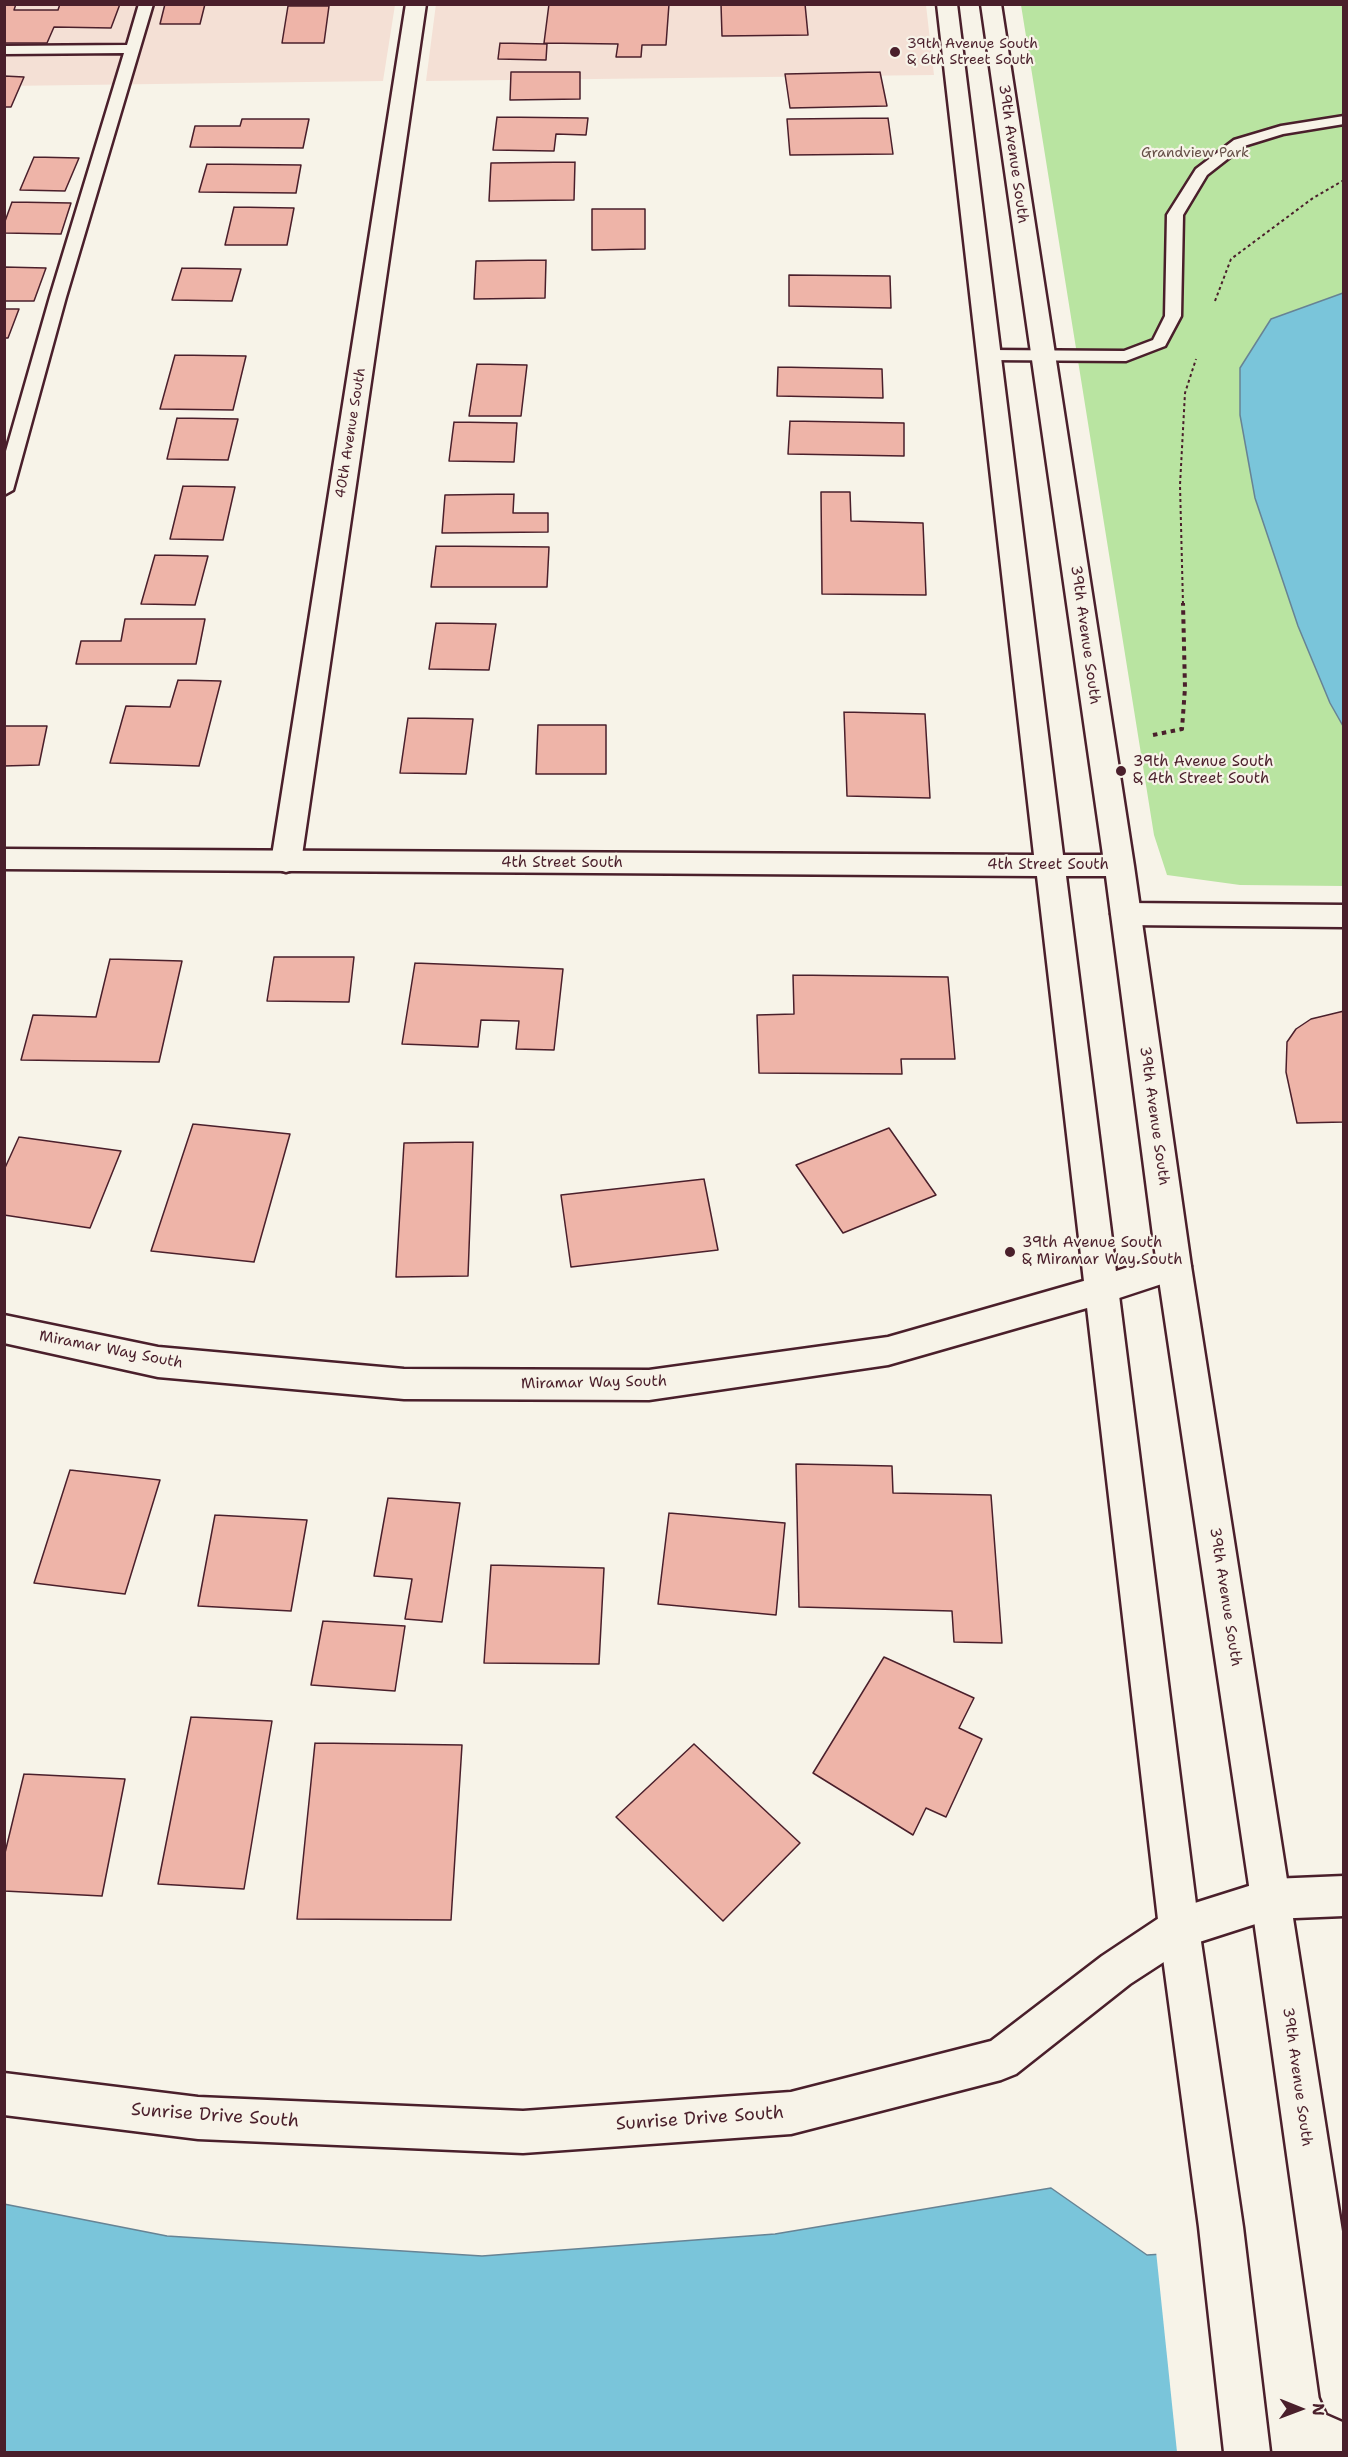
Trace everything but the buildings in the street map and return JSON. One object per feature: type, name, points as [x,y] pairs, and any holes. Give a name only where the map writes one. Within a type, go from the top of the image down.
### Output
[{"type":"street","name":"40th Avenue South","points":[[286,862],[416,4]]},
{"type":"street","points":[[947,4],[1179,1928],[1221,2227],[1247,2452]]},
{"type":"street","name":"39th Avenue South","points":[[991,4],[1126,914],[1174,1266],[1271,1899],[1344,2397]]},
{"type":"street","name":"4th Street South","points":[[4,859],[1119,866]]},
{"type":"street","points":[[1126,914],[1344,916]]},
{"type":"street","name":"Miramar Way South","points":[[4,1329],[158,1362],[357,1380],[404,1384],[649,1385],[888,1351],[1101,1290],[1174,1266]]},
{"type":"street","name":"Sunrise Drive South","points":[[4,2094],[198,2118],[523,2132],[791,2113],[1001,2059],[1116,1970],[1179,1928],[1271,1899],[1344,1896]]},
{"type":"lane","points":[[4,490],[58,297],[146,4]]},
{"type":"lane","points":[[4,50],[133,49]]},
{"type":"lane","points":[[990,355],[1126,356],[1159,343],[1173,316],[1175,214],[1202,172],[1239,143],[1281,130],[1344,120]]},
{"type":"path","points":[[1212,310],[1230,259],[1313,198],[1344,180]]},
{"type":"path","points":[[1153,735],[1182,729],[1185,688],[1180,485],[1185,393],[1198,351]]},
{"type":"shaded area","points":[[436,4],[926,5],[934,75],[426,81]]},
{"type":"shaded area","points":[[4,5],[395,5],[383,81],[5,86]]},
{"type":"green space","name":"Grandview Park","points":[[1021,5],[1343,5],[1343,293],[1271,319],[1240,368],[1240,415],[1255,498],[1330,703],[1343,726],[1343,886],[1240,885],[1167,875],[1154,835]]},
{"type":"water","points":[[1344,293],[1343,726],[1330,703],[1298,626],[1255,498],[1240,415],[1240,368],[1271,319]]},
{"type":"water","points":[[1051,2188],[1147,2255],[1343,2243],[1343,2452],[5,2452],[4,2204],[167,2236],[482,2256],[775,2234]]},
{"type":"pier","points":[[1344,2240],[1343,2452],[1177,2452],[1156,2251]]},
{"type":"place","name":"39th Avenue South & 6th Street South","points":[[895,52]]},
{"type":"place","name":"39th Avenue South & 4th Street South","points":[[1121,771]]},
{"type":"place","name":"39th Avenue South & Miramar Way South","points":[[1010,1252]]}]
